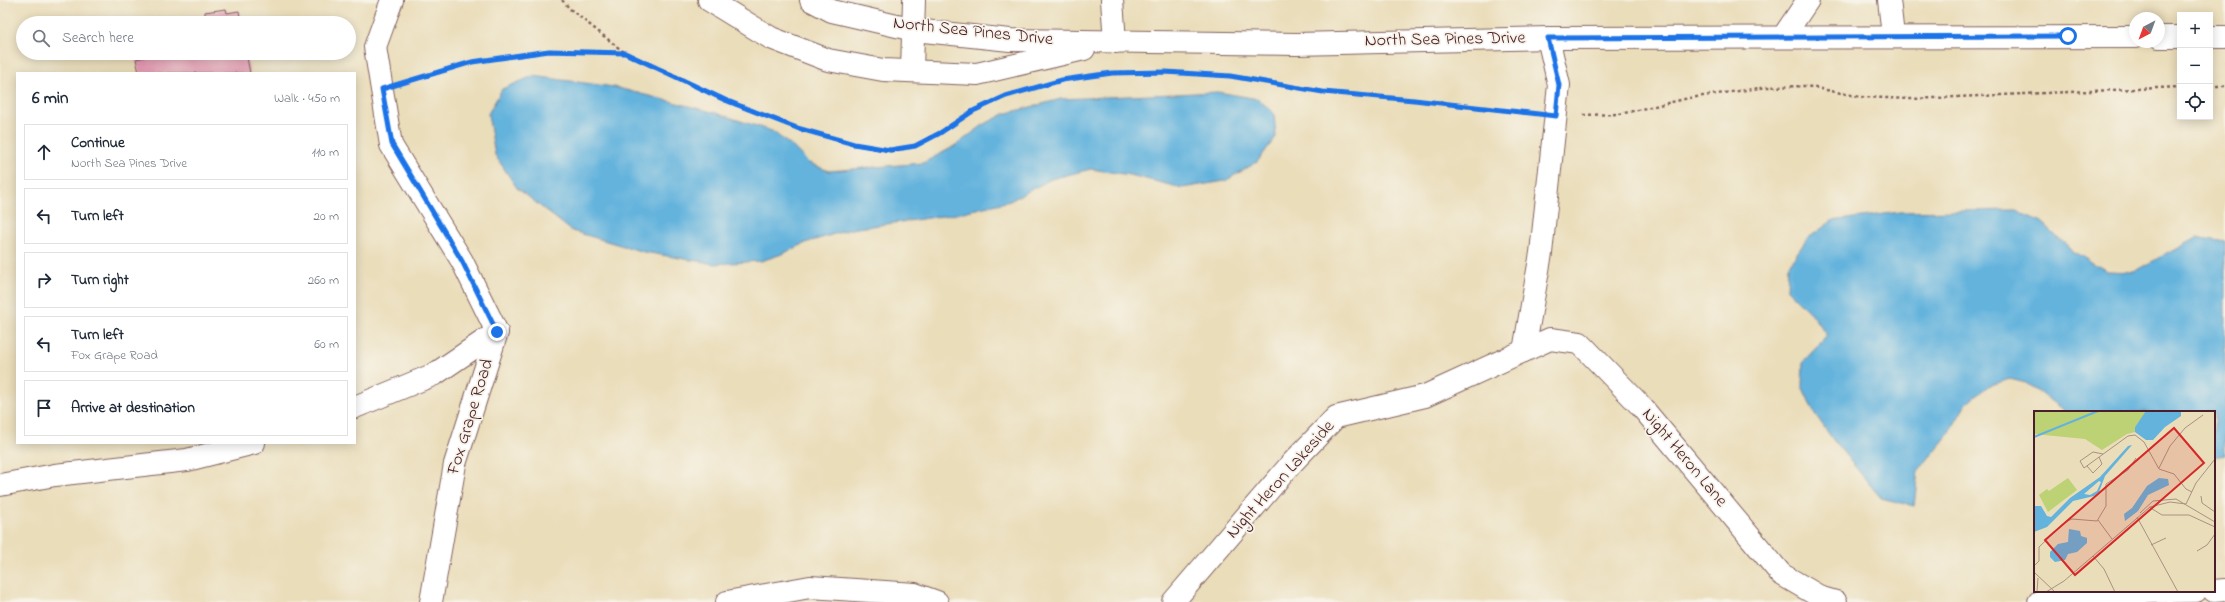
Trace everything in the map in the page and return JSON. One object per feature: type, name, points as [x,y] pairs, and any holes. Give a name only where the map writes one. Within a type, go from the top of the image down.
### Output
[{"type":"street","points":[[356,407],[435,374],[497,332],[462,261],[392,144],[375,47],[392,0]]},
{"type":"street","name":"North Sea Pines Drive","points":[[709,0],[771,38],[828,60],[883,70],[977,74],[1115,42]]},
{"type":"street","name":"North Sea Pines Drive","points":[[811,0],[832,11],[914,30],[1010,40],[1296,44],[1548,38],[1893,36],[2129,37]]},
{"type":"street","points":[[912,71],[914,0]]},
{"type":"street","points":[[1112,0],[1115,42]]},
{"type":"street","points":[[1783,37],[1808,0]]},
{"type":"street","points":[[1890,0],[1893,36]]},
{"type":"street","points":[[2165,37],[2177,37]]},
{"type":"street","points":[[2213,37],[2225,37]]},
{"type":"street","points":[[1524,351],[1541,253],[1559,85],[1548,38]]},
{"type":"street","name":"Fox Grape Road","points":[[431,602],[455,464],[497,332]]},
{"type":"street","name":"Night Heron Lane","points":[[1524,351],[1550,338],[1580,344],[1640,405],[1781,574],[1822,598],[1836,602]]},
{"type":"street","name":"Night Heron Lakeside","points":[[1173,602],[1291,464],[1336,417],[1425,396],[1524,351]]},
{"type":"street","points":[[0,485],[55,475],[187,460],[250,444]]},
{"type":"street","points":[[727,602],[810,587],[915,594],[938,602]]},
{"type":"street","points":[[2215,591],[2225,590]]},
{"type":"street","points":[[2039,602],[2152,592]]},
{"type":"path","points":[[562,0],[570,9],[625,53],[725,100],[797,128],[854,144],[890,150],[915,146],[940,133],[973,111],[1006,96]]},
{"type":"path","points":[[382,89],[472,62],[549,51],[625,53]]},
{"type":"path","points":[[1090,76],[1112,73],[1165,72],[1230,76],[1323,92],[1414,100],[1556,116],[1620,114],[1689,98],[1767,87],[1806,86],[1862,98],[1912,100],[2177,87]]},
{"type":"path","points":[[2213,86],[2225,86]]},
{"type":"water","points":[[533,76],[614,87],[716,113],[772,131],[794,148],[809,163],[829,171],[923,163],[955,146],[983,125],[1004,114],[1061,99],[1218,92],[1258,99],[1274,113],[1276,137],[1257,162],[1225,181],[1182,188],[1130,175],[1091,169],[1051,179],[1010,201],[950,215],[851,229],[808,242],[782,254],[761,261],[715,264],[644,252],[572,231],[517,188],[495,155],[488,114],[502,89]]},
{"type":"water","points":[[2016,210],[2041,222],[2072,251],[2107,271],[2133,272],[2197,237],[2225,242],[2225,455],[2215,457],[2215,411],[2065,411],[2026,383],[2010,379],[1988,386],[1966,404],[1948,435],[1918,471],[1914,506],[1881,498],[1834,441],[1815,414],[1802,386],[1803,362],[1827,336],[1812,315],[1787,290],[1788,266],[1807,239],[1832,221],[1900,212]]},
{"type":"building","points":[[226,9],[227,13],[239,11],[240,16],[205,16],[205,12]]},
{"type":"building","points":[[136,60],[247,60],[250,72],[139,72]]},
{"type":"route","points":[[497,332],[462,261],[392,144],[382,89],[472,62],[549,51],[625,53],[725,100],[797,128],[854,144],[890,150],[915,146],[940,133],[973,111],[1006,96],[1062,80],[1112,73],[1165,72],[1230,76],[1323,92],[1414,100],[1556,116],[1559,85],[1548,38],[2068,36]]}]
